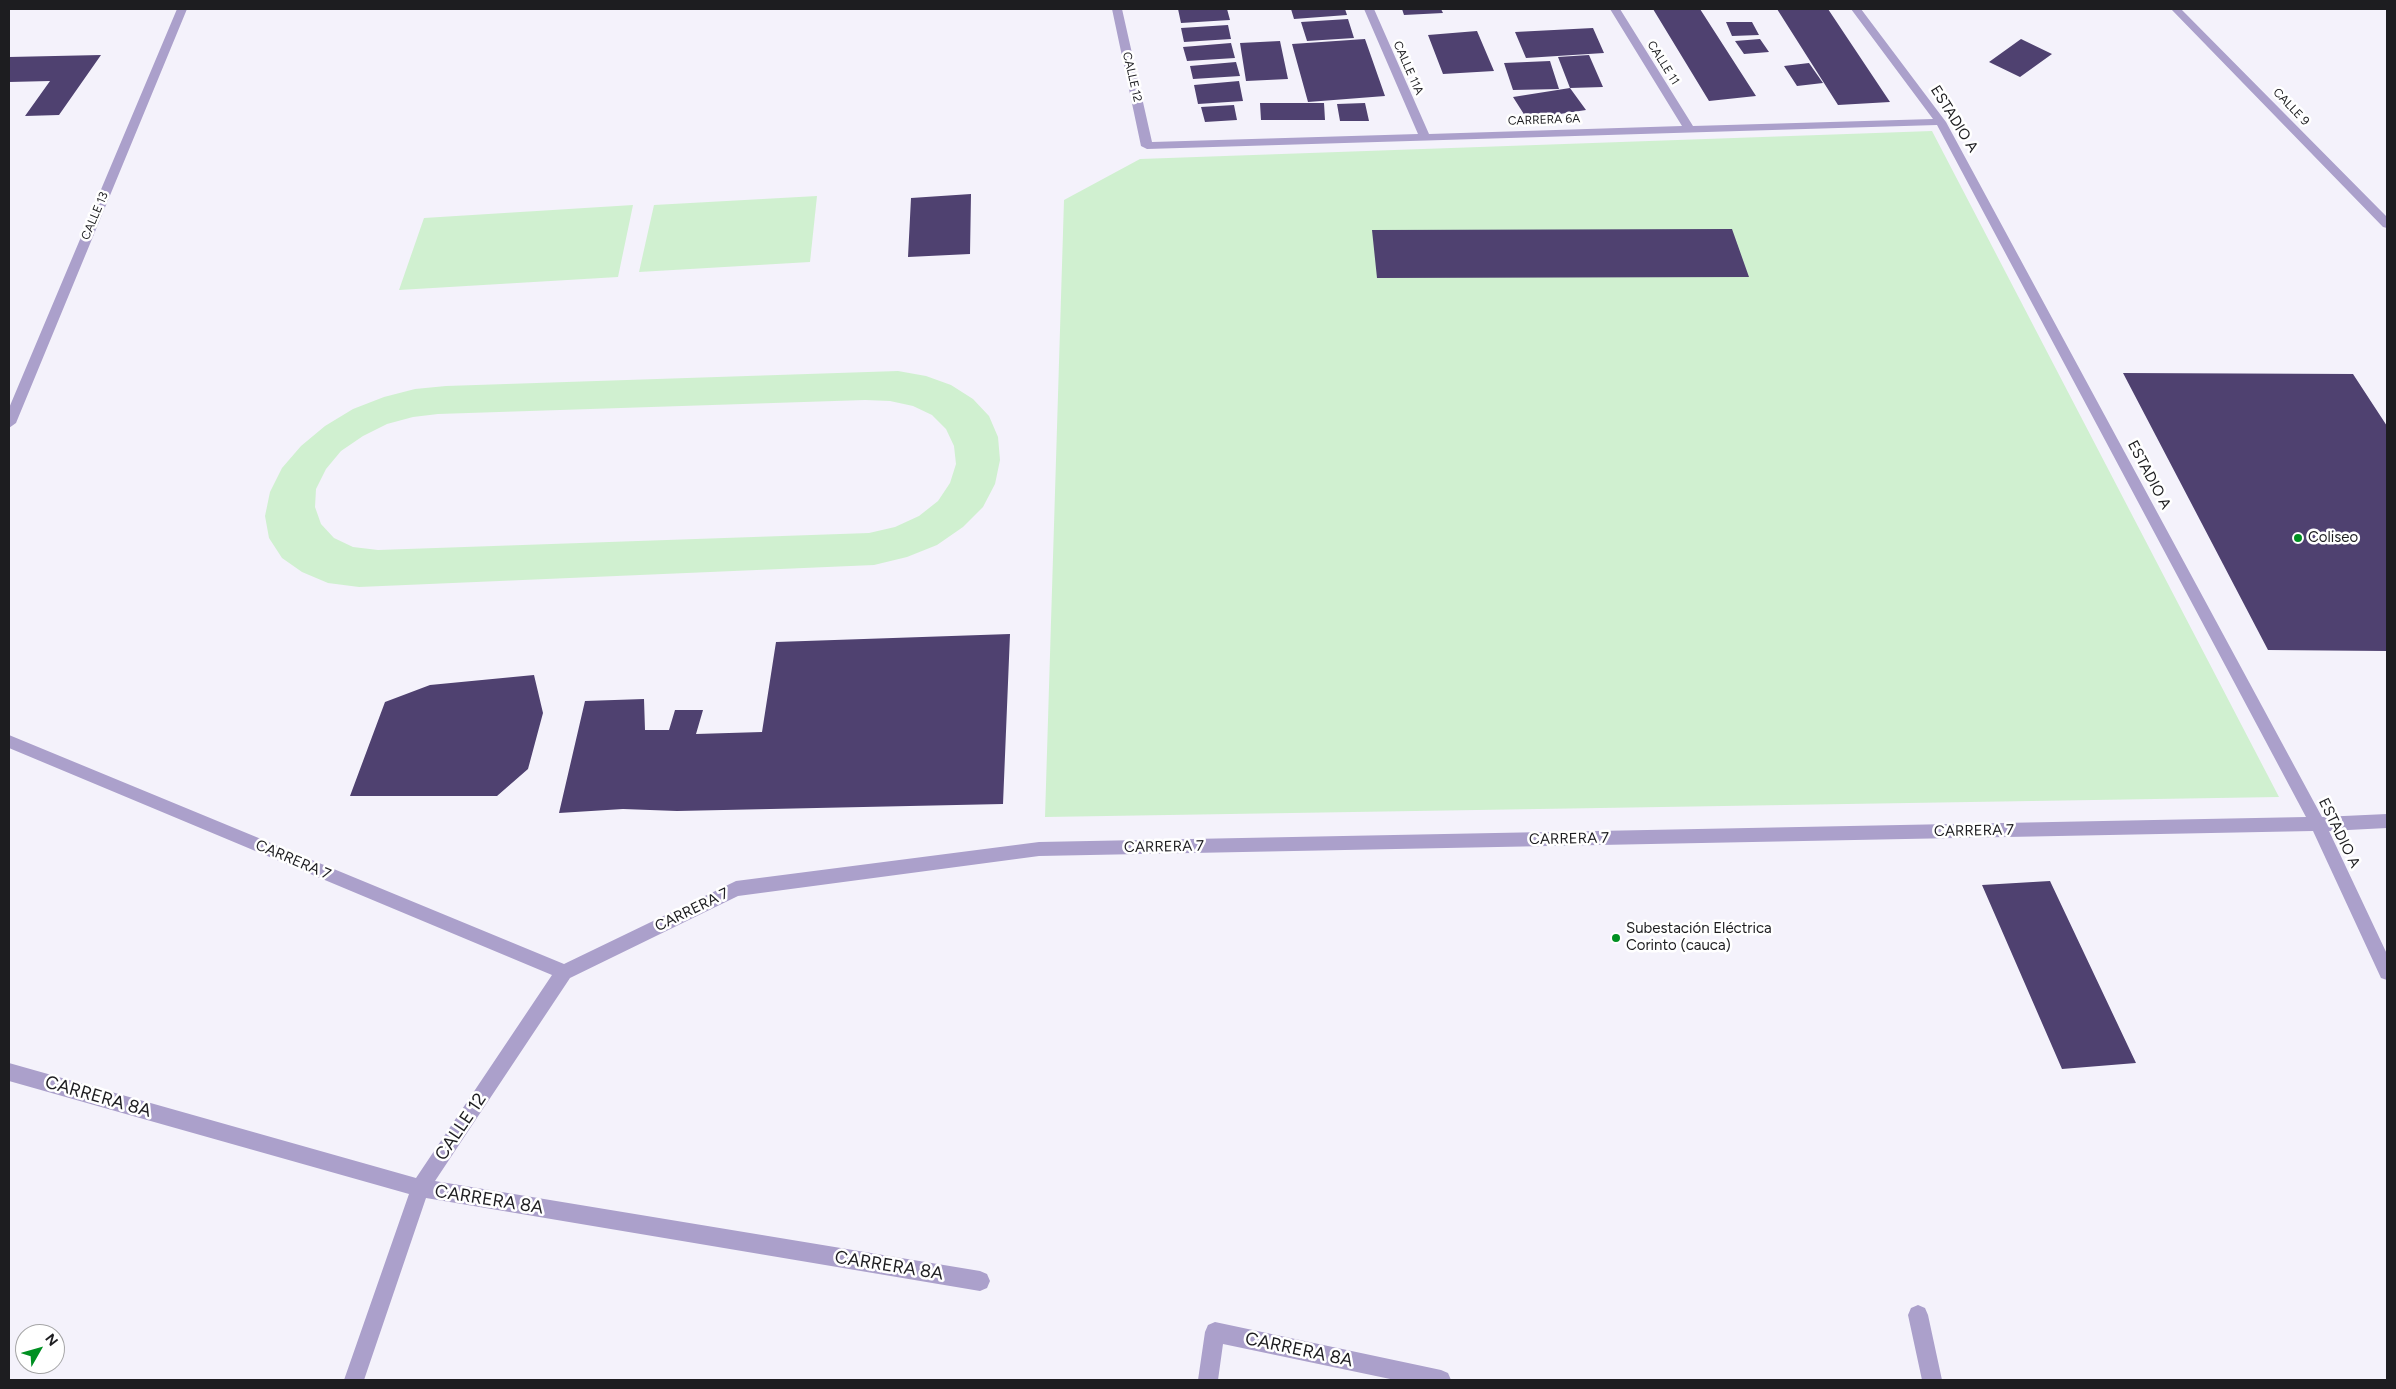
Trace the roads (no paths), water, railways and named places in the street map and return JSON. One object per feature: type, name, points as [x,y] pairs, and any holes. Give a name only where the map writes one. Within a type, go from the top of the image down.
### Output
[{"type":"street","name":"CALLE 13","points":[[9,423],[182,9]]},
{"type":"street","name":"CALLE 12","points":[[1117,9],[1148,146]]},
{"type":"street","name":"CALLE 11A","points":[[1369,9],[1425,138]]},
{"type":"street","name":"CALLE 11","points":[[1615,9],[1690,130]]},
{"type":"street","name":"ESTADIO A","points":[[1856,9],[1941,122],[2318,824],[2387,972]]},
{"type":"street","name":"CALLE 9","points":[[2176,9],[2387,224]]},
{"type":"street","name":"CARRERA 6A","points":[[1148,146],[1941,122]]},
{"type":"street","name":"CARRERA 7","points":[[9,741],[564,972],[736,889],[1039,849],[2318,824],[2387,821]]},
{"type":"street","name":"CALLE 12","points":[[354,1380],[420,1188],[564,972]]},
{"type":"street","name":"CARRERA 8A","points":[[9,1072],[420,1188],[980,1281]]},
{"type":"street","points":[[1918,1315],[1932,1380]]},
{"type":"street","name":"CARRERA 8A","points":[[1208,1380],[1215,1332],[1441,1380]]},
{"type":"place","name":"Coliseo","points":[[2298,538]]},
{"type":"place","name":"Subestación Eléctrica Corinto (cauca)","points":[[1616,938]]}]
